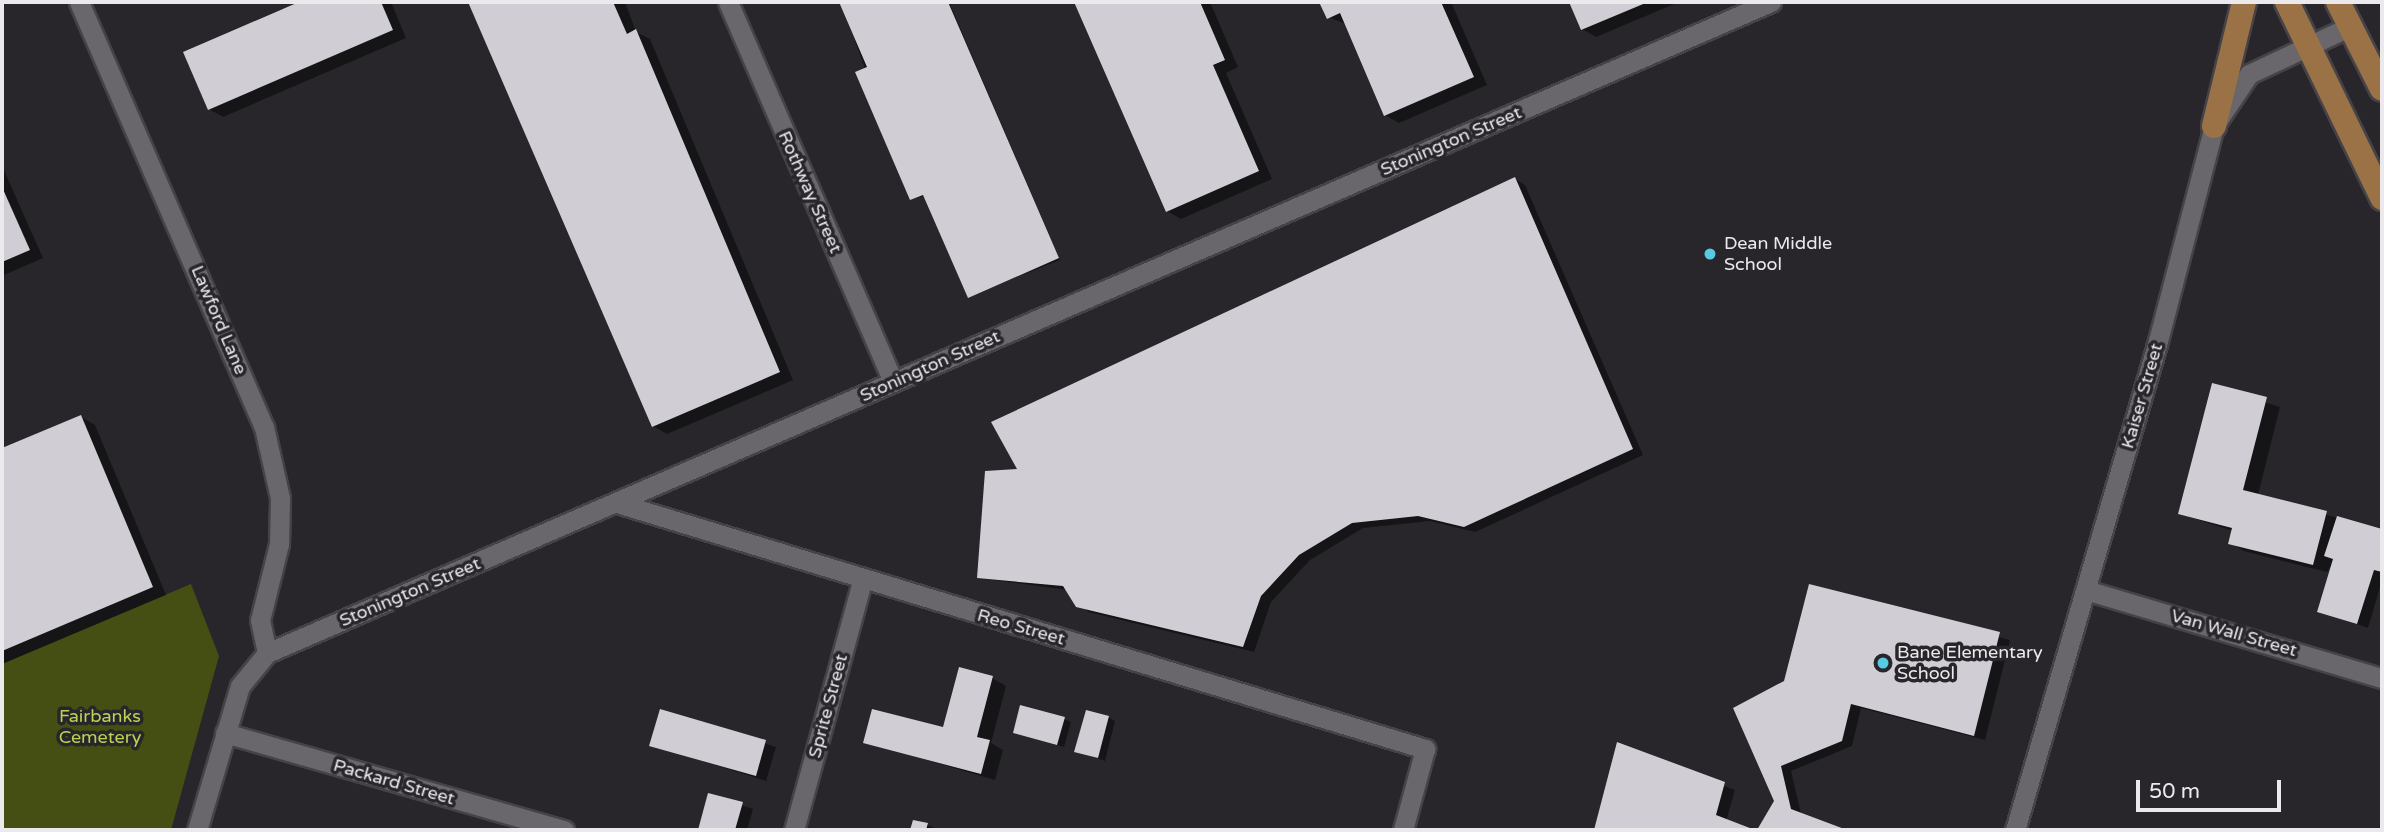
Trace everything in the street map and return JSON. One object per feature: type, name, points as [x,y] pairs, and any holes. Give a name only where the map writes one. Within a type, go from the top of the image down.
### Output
[{"type":"main road","points":[[2214,125],[2244,2]]},
{"type":"main road","points":[[2287,2],[2382,198]]},
{"type":"main road","points":[[2338,2],[2382,89]]},
{"type":"street","name":"Lawford Lane","points":[[79,2],[264,427],[280,498],[279,544],[260,620],[267,653]]},
{"type":"street","name":"Rothway Street","points":[[728,2],[893,382]]},
{"type":"street","name":"Stonington Street","points":[[197,830],[240,686],[267,653],[1771,2]]},
{"type":"street","name":"Kaiser Street","points":[[2015,830],[2086,590],[2214,125],[2249,74],[2349,27]]},
{"type":"street","name":"Reo Street","points":[[617,503],[862,582],[1252,692],[1425,749],[1403,830]]},
{"type":"street","name":"Sprite Street","points":[[794,830],[862,582]]},
{"type":"street","name":"Van Wall Street","points":[[2086,590],[2382,678]]},
{"type":"street","name":"Packard Street","points":[[225,733],[564,830]]},
{"type":"green space","name":"Fairbanks Cemetery","points":[[191,584],[219,656],[171,830],[2,830],[2,664]]},
{"type":"building","points":[[299,2],[381,2],[393,30],[208,110],[183,52]]},
{"type":"building","points":[[468,2],[613,2],[627,34],[636,29],[780,372],[652,427]]},
{"type":"building","points":[[839,2],[948,2],[1059,258],[968,298],[923,195],[910,200],[855,72],[867,67]]},
{"type":"building","points":[[1074,2],[1200,2],[1225,60],[1213,65],[1259,171],[1166,212]]},
{"type":"building","points":[[1319,2],[1441,2],[1474,77],[1384,116],[1340,13],[1327,19]]},
{"type":"building","points":[[1569,2],[1648,2],[1581,30]]},
{"type":"building","points":[[1515,177],[1633,449],[1464,527],[1418,516],[1352,523],[1299,555],[1261,596],[1243,647],[1076,607],[1063,586],[977,578],[985,471],[1017,469],[991,422]]},
{"type":"building","points":[[2,187],[30,250],[2,262]]},
{"type":"building","points":[[2212,383],[2267,397],[2243,490],[2327,511],[2313,565],[2228,544],[2232,528],[2178,514]]},
{"type":"building","points":[[81,415],[153,587],[2,651],[2,448]]},
{"type":"building","points":[[2337,516],[2382,529],[2382,572],[2374,570],[2357,624],[2317,612],[2333,559],[2324,556]]},
{"type":"building","points":[[1809,584],[2000,632],[1974,736],[1851,704],[1842,741],[1781,766],[1791,809],[1847,830],[1757,830],[1774,801],[1733,708],[1784,681]]},
{"type":"building","points":[[959,667],[993,676],[977,737],[990,740],[981,774],[863,743],[872,709],[943,727]]},
{"type":"building","points":[[1020,705],[1065,717],[1057,745],[1013,733]]},
{"type":"building","points":[[660,709],[766,740],[756,776],[649,746]]},
{"type":"building","points":[[1086,710],[1109,716],[1098,758],[1074,752]]},
{"type":"building","points":[[1617,742],[1725,782],[1716,815],[1755,830],[1594,830]]},
{"type":"building","points":[[708,793],[743,802],[735,830],[698,830]]},
{"type":"building","points":[[913,820],[928,823],[926,830],[910,830]]},
{"type":"place","name":"Dean Middle School","points":[[1710,254]]},
{"type":"place","name":"Bane Elementary School","points":[[1883,663]]}]
